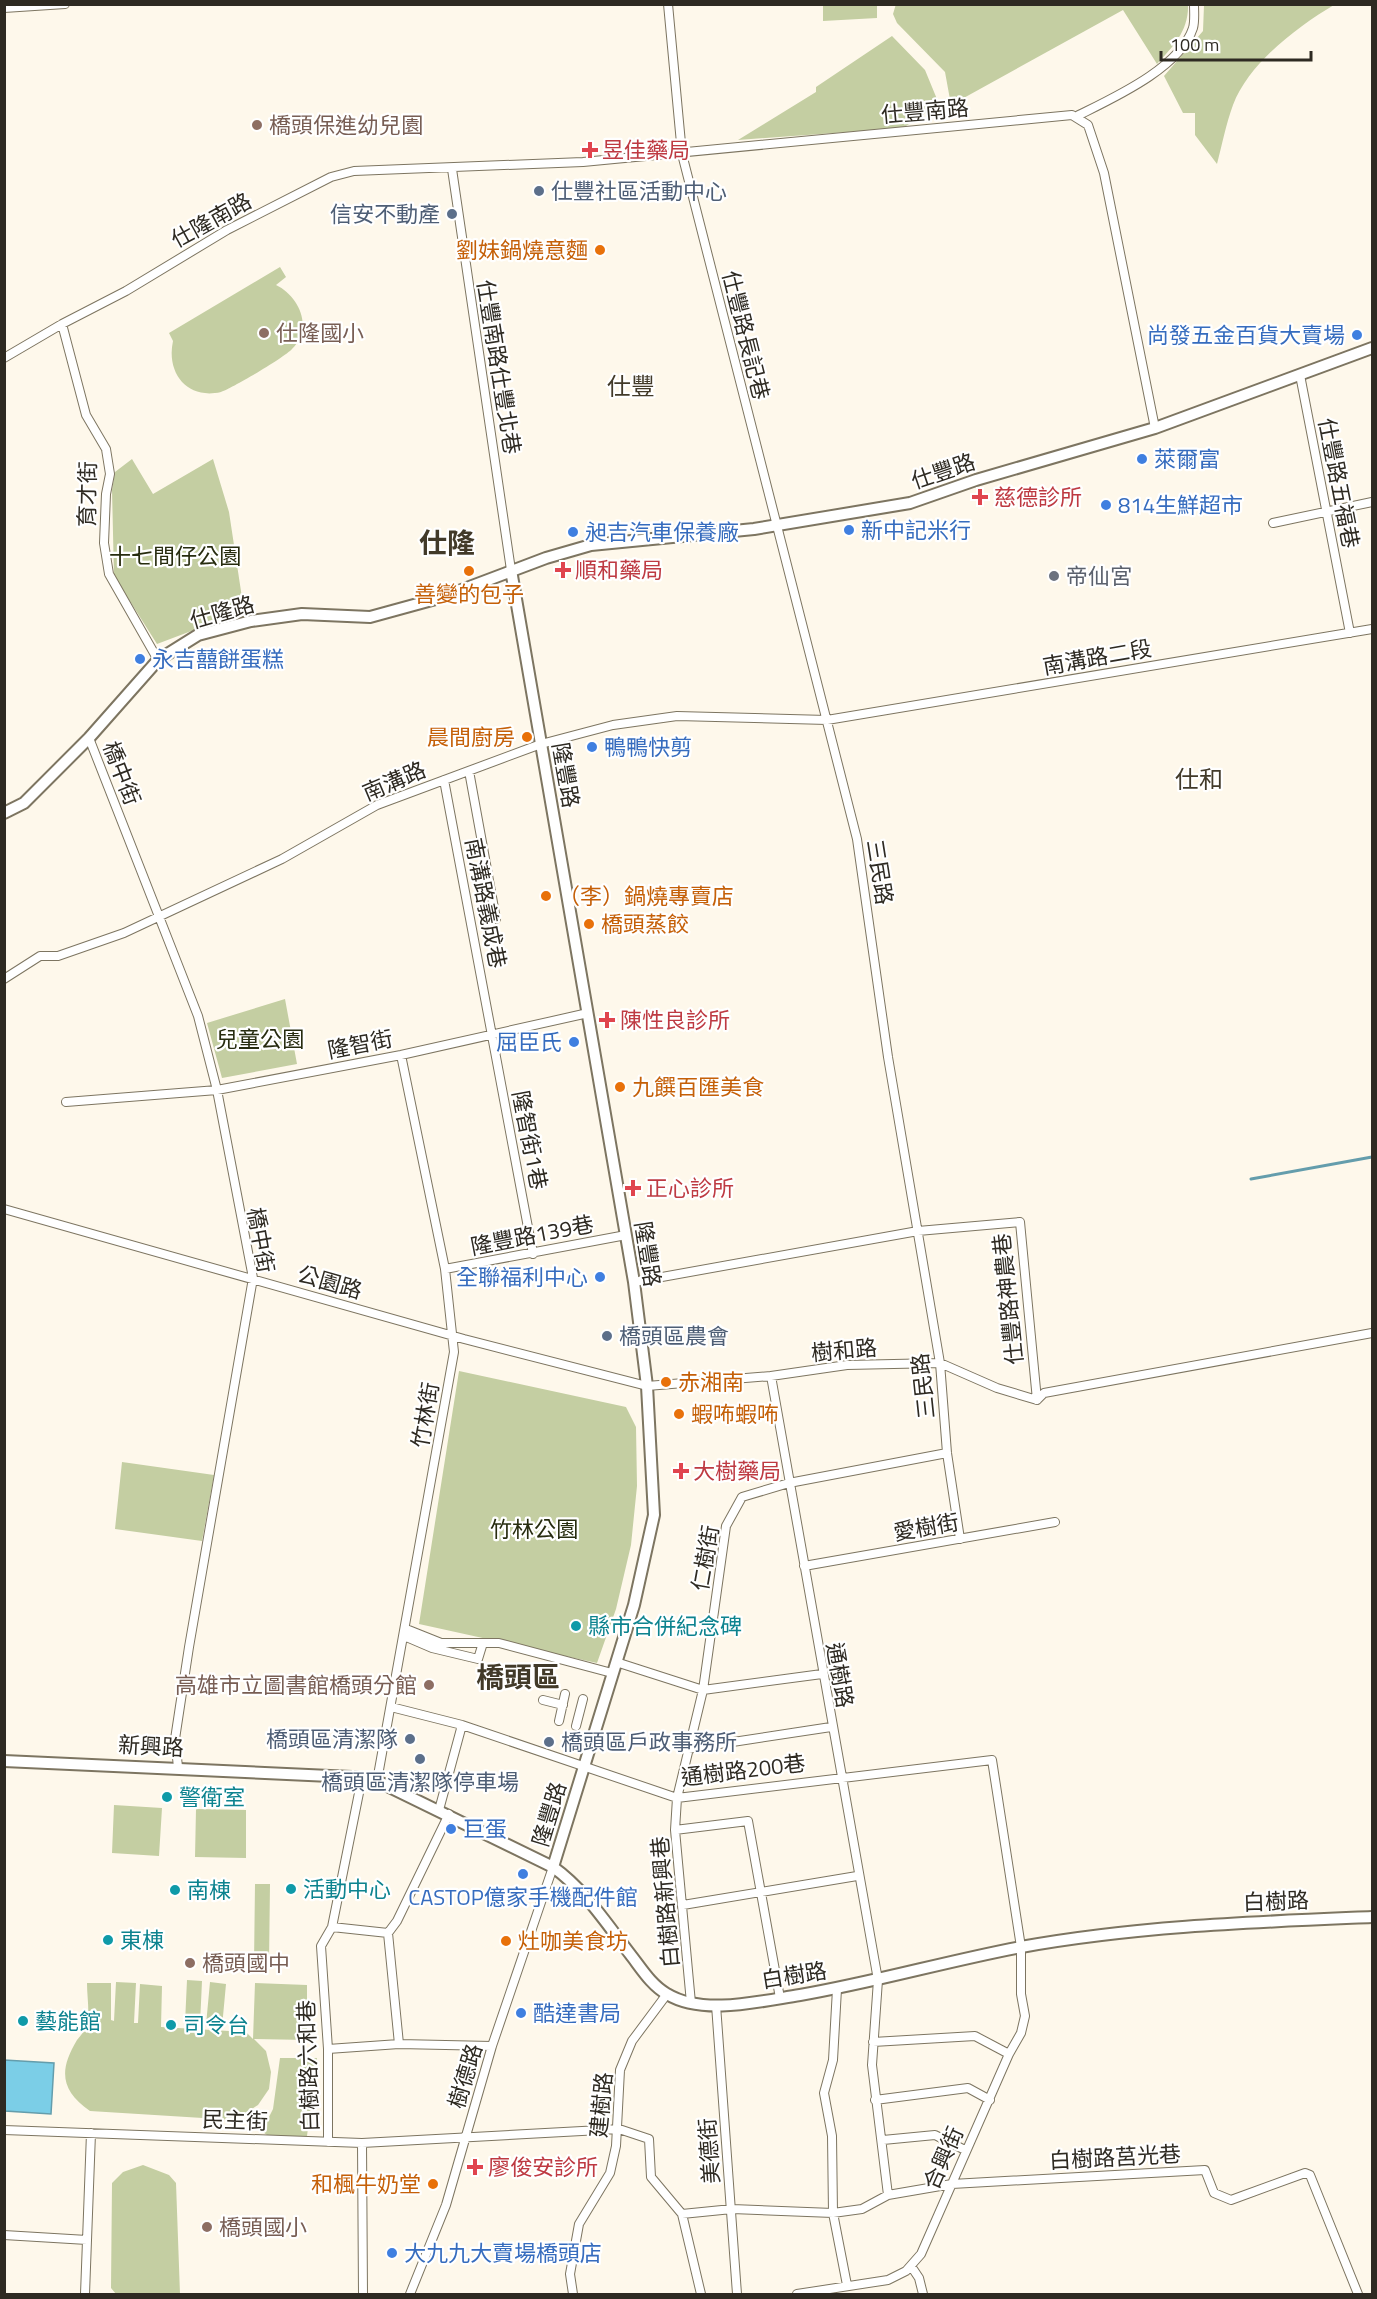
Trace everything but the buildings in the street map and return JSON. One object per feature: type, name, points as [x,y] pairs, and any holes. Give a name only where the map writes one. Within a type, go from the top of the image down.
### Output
[{"type":"street","points":[[4,8],[65,4]]},
{"type":"street","name":"仕豐路長記巷","points":[[668,4],[682,154],[775,526]]},
{"type":"street","points":[[1155,428],[1104,173],[1093,135],[1088,125],[1077,116],[1149,76],[1180,49],[1193,27],[1194,4]]},
{"type":"street","name":"仕豐南路","points":[[452,169],[682,154],[1060,115],[1077,116]]},
{"type":"street","name":"仕隆南路","points":[[4,358],[62,324],[126,291],[227,230],[331,177],[354,171],[452,169]]},
{"type":"street","name":"仕豐南路仕豐北巷","points":[[452,169],[511,570]]},
{"type":"street","name":"育才街","points":[[62,324],[86,415],[106,449],[110,474],[106,494],[104,543],[109,574],[158,660]]},
{"type":"street","name":"仕豐路","points":[[511,570],[591,545],[775,526],[910,503],[976,480],[1155,428],[1372,348]]},
{"type":"street","name":"仕豐路五福巷","points":[[1300,375],[1350,633]]},
{"type":"street","points":[[1274,523],[1372,502]]},
{"type":"street","name":"三民路","points":[[775,526],[801,611],[857,839],[888,1057],[940,1363],[947,1453],[960,1539]]},
{"type":"street","name":"仕隆路","points":[[4,813],[24,803],[89,738],[158,660],[198,636],[251,621],[302,614],[370,617],[443,597],[511,570]]},
{"type":"street","name":"隆豐路","points":[[511,570],[634,1282],[647,1386],[654,1515],[634,1605],[553,1867]]},
{"type":"street","name":"南溝路二段","points":[[827,720],[1372,629]]},
{"type":"street","name":"南溝路","points":[[4,979],[40,956],[58,956],[124,933],[290,855],[377,806],[541,744],[614,725],[677,716],[827,720]]},
{"type":"street","name":"橋中街","points":[[89,738],[190,990],[217,1090],[253,1278],[189,1647],[175,1739],[178,1767]]},
{"type":"street","points":[[469,771],[496,919]]},
{"type":"street","name":"南溝路義成巷","points":[[444,780],[491,1033]]},
{"type":"street","name":"隆智街","points":[[66,1102],[217,1090],[401,1054],[588,1013]]},
{"type":"street","name":"隆智街1巷","points":[[491,1033],[532,1254]]},
{"type":"street","name":"竹林街","points":[[377,1781],[454,1352],[445,1269],[401,1054]]},
{"type":"street","name":"公園路","points":[[4,1209],[454,1336],[647,1386]]},
{"type":"street","name":"仕豐路神農巷","points":[[918,1231],[1020,1222],[1037,1400]]},
{"type":"street","points":[[634,1282],[918,1231]]},
{"type":"street","name":"隆豐路139巷","points":[[445,1269],[626,1235]]},
{"type":"street","points":[[1037,1400],[1044,1392],[1372,1332]]},
{"type":"street","name":"樹和路","points":[[647,1386],[771,1376],[848,1365],[940,1363],[997,1388],[1037,1400]]},
{"type":"street","name":"通樹路","points":[[771,1376],[857,1876],[878,1980],[873,2042],[874,2100],[883,2140],[888,2195]]},
{"type":"street","name":"仁樹街","points":[[677,1798],[703,1690],[726,1526],[734,1507],[742,1497],[789,1483],[947,1453]]},
{"type":"street","name":"愛樹街","points":[[804,1566],[1055,1522]]},
{"type":"street","points":[[405,1633],[478,1659],[482,1646]]},
{"type":"street","points":[[440,1646],[499,1643],[703,1690],[822,1674]]},
{"type":"street","points":[[559,1721],[565,1694]]},
{"type":"street","points":[[576,1726],[583,1699]]},
{"type":"street","points":[[543,1700],[563,1705]]},
{"type":"street","name":"通樹路200巷","points":[[392,1707],[462,1725],[677,1798],[992,1760],[1021,1947]]},
{"type":"street","points":[[399,2044],[388,1934],[397,1921],[444,1812],[462,1725]]},
{"type":"street","points":[[687,1749],[831,1727]]},
{"type":"street","name":"新興路","points":[[4,1761],[296,1773]]},
{"type":"street","name":"白樹路","points":[[296,1773],[377,1781],[553,1867],[575,1883],[649,1979],[667,1994],[692,2003],[716,2005],[837,1989],[1021,1947],[1120,1933],[1219,1923],[1372,1917]]},
{"type":"street","name":"白樹路六和巷","points":[[328,2142],[328,2049],[321,1946],[332,1927],[362,1778]]},
{"type":"street","name":"白樹路新興巷","points":[[677,1798],[675,1830],[692,2003]]},
{"type":"street","points":[[675,1830],[748,1821],[780,1998]]},
{"type":"street","name":"樹德路","points":[[410,2295],[446,2205],[492,2046],[553,1867]]},
{"type":"street","points":[[683,1905],[857,1876]]},
{"type":"street","points":[[332,1927],[388,1934]]},
{"type":"street","name":"合興街","points":[[796,2295],[888,2280],[906,2271],[921,2254],[965,2150],[1021,2033],[1025,2016],[1021,1995],[1021,1947]]},
{"type":"street","points":[[837,1989],[833,2060],[824,2093],[832,2136],[833,2212],[847,2285]]},
{"type":"street","name":"建樹路","points":[[573,2295],[570,2274],[579,2224],[610,2173],[619,2129],[620,2070],[632,2041],[667,1994]]},
{"type":"street","name":"美德街","points":[[716,2005],[737,2295]]},
{"type":"street","points":[[873,2042],[975,2036],[1009,2054]]},
{"type":"street","points":[[328,2049],[399,2044],[492,2046]]},
{"type":"street","points":[[874,2100],[968,2088],[990,2100]]},
{"type":"street","points":[[619,2129],[649,2139],[651,2177],[682,2214],[701,2295]]},
{"type":"street","name":"民主街","points":[[4,2130],[362,2143],[619,2129]]},
{"type":"street","points":[[85,2295],[91,2133]]},
{"type":"street","points":[[883,2140],[935,2135],[965,2150]]},
{"type":"street","points":[[362,2143],[363,2295]]},
{"type":"street","name":"白樹路莒光巷","points":[[952,2184],[1205,2170],[1214,2193],[1231,2200],[1305,2173],[1310,2175],[1325,2209],[1358,2295]]},
{"type":"street","points":[[682,2214],[732,2209],[833,2212],[862,2209],[888,2195],[952,2184]]},
{"type":"street","points":[[4,2235],[87,2240]]},
{"type":"street","points":[[911,2266],[919,2278],[922,2295]]},
{"type":"green space","points":[[896,4],[1188,4],[1188,14],[1183,30],[1157,64],[1123,10],[951,105],[945,72],[897,23],[893,14]]},
{"type":"green space","points":[[823,5],[877,5],[877,18],[823,21]]},
{"type":"green space","points":[[1204,5],[1334,5],[1290,35],[1250,75],[1233,105],[1217,164],[1195,135],[1195,113],[1183,113],[1164,76],[1203,31]]},
{"type":"green space","points":[[892,36],[925,70],[939,104],[903,128],[738,140],[816,92],[816,87]]},
{"type":"green space","points":[[280,267],[286,277],[276,285],[291,297],[301,313],[303,322],[299,341],[279,359],[227,390],[209,393],[189,388],[176,373],[173,364],[173,341],[169,333]]},
{"type":"green space","name":"十七間仔公園","points":[[132,459],[153,494],[213,459],[229,512],[244,611],[157,644],[114,576],[112,490],[115,472]]},
{"type":"green space","name":"兒童公園","points":[[285,999],[297,1064],[222,1078],[207,1023]]},
{"type":"green space","name":"竹林公園","points":[[459,1371],[626,1407],[636,1427],[637,1486],[631,1545],[616,1609],[597,1663],[419,1624]]},
{"type":"green space","points":[[122,1462],[214,1475],[202,1541],[115,1529]]},
{"type":"green space","points":[[114,1805],[162,1808],[159,1856],[112,1853]]},
{"type":"green space","points":[[196,1809],[246,1810],[246,1858],[195,1857]]},
{"type":"green space","points":[[255,1884],[270,1884],[269,1963],[254,1963]]},
{"type":"green space","points":[[187,1980],[202,1981],[200,2024],[185,2023]]},
{"type":"green space","points":[[116,1982],[136,1983],[134,2023],[138,2023],[140,1984],[162,1986],[161,2027],[246,2032],[253,2039],[255,1983],[307,1985],[307,2040],[254,2039],[266,2051],[271,2072],[269,2089],[258,2105],[235,2120],[90,2111],[80,2103],[68,2087],[65,2070],[71,2051],[87,2026],[87,1983],[111,1983],[111,2020],[114,2021]]},
{"type":"green space","points":[[210,1982],[226,1984],[222,2027],[206,2025]]},
{"type":"green space","points":[[280,2058],[317,2058],[307,2136],[290,2139],[277,2138],[262,2131],[273,2109]]},
{"type":"green space","points":[[143,2165],[169,2175],[176,2183],[180,2294],[116,2294],[111,2288],[112,2183],[123,2172]]},
{"type":"water","points":[[4,2060],[54,2063],[51,2114],[5,2111]]},
{"type":"waterway","points":[[1251,1179],[1372,1157]]},
{"type":"place","name":"橋頭保進幼兒園","points":[[257,125]]},
{"type":"place","name":"昱佳藥局","points":[[590,150]]},
{"type":"place","name":"仕豐社區活動中心","points":[[539,191]]},
{"type":"place","name":"信安不動產","points":[[452,214]]},
{"type":"place","name":"劉妹鍋燒意麵","points":[[600,250]]},
{"type":"place","name":"仕隆國小","points":[[264,333]]},
{"type":"place","name":"尚發五金百貨大賣場","points":[[1357,335]]},
{"type":"place","name":"萊爾富","points":[[1142,459]]},
{"type":"place","name":"慈德診所","points":[[980,497]]},
{"type":"place","name":"814生鮮超市","points":[[1106,505]]},
{"type":"place","name":"新中記米行","points":[[849,530]]},
{"type":"place","name":"昶吉汽車保養廠","points":[[573,532]]},
{"type":"place","name":"順和藥局","points":[[563,570]]},
{"type":"place","name":"善變的包子","points":[[469,571]]},
{"type":"place","name":"帝仙宮","points":[[1054,576]]},
{"type":"place","name":"永吉囍餅蛋糕","points":[[140,659]]},
{"type":"place","name":"晨間廚房","points":[[527,737]]},
{"type":"place","name":"鴨鴨快剪","points":[[592,747]]},
{"type":"place","name":"（李）鍋燒專賣店","points":[[546,896]]},
{"type":"place","name":"橋頭蒸餃","points":[[589,924]]},
{"type":"place","name":"陳性良診所","points":[[607,1020]]},
{"type":"place","name":"屈臣氏","points":[[574,1042]]},
{"type":"place","name":"九饌百匯美食","points":[[620,1087]]},
{"type":"place","name":"正心診所","points":[[633,1188]]},
{"type":"place","name":"全聯福利中心","points":[[600,1277]]},
{"type":"place","name":"橋頭區農會","points":[[607,1336]]},
{"type":"place","name":"赤湘南","points":[[666,1382]]},
{"type":"place","name":"蝦咘蝦咘","points":[[679,1414]]},
{"type":"place","name":"大樹藥局","points":[[681,1471]]},
{"type":"place","name":"縣市合併紀念碑","points":[[576,1626]]},
{"type":"place","name":"高雄市立圖書館橋頭分館","points":[[429,1685]]},
{"type":"place","name":"橋頭區清潔隊","points":[[410,1739]]},
{"type":"place","name":"橋頭區戶政事務所","points":[[549,1742]]},
{"type":"place","name":"橋頭區清潔隊停車場","points":[[420,1759]]},
{"type":"place","name":"警衛室","points":[[167,1797]]},
{"type":"place","name":"巨蛋","points":[[451,1829]]},
{"type":"place","name":"CASTOP億家手機配件館","points":[[523,1874]]},
{"type":"place","name":"活動中心","points":[[291,1889]]},
{"type":"place","name":"南棟","points":[[175,1890]]},
{"type":"place","name":"東棟","points":[[108,1940]]},
{"type":"place","name":"灶咖美食坊","points":[[506,1941]]},
{"type":"place","name":"橋頭國中","points":[[190,1963]]},
{"type":"place","name":"酷達書局","points":[[521,2013]]},
{"type":"place","name":"藝能館","points":[[23,2021]]},
{"type":"place","name":"司令台","points":[[171,2025]]},
{"type":"place","name":"廖俊安診所","points":[[475,2167]]},
{"type":"place","name":"和楓牛奶堂","points":[[433,2184]]},
{"type":"place","name":"橋頭國小","points":[[207,2227]]},
{"type":"place","name":"大九九大賣場橋頭店","points":[[392,2253]]},
{"type":"district","name":"仕豐","points":[[631,387]]},
{"type":"district","name":"仕隆","points":[[447,543]]},
{"type":"district","name":"仕和","points":[[1199,780]]},
{"type":"district","name":"橋頭區","points":[[518,1677]]}]
